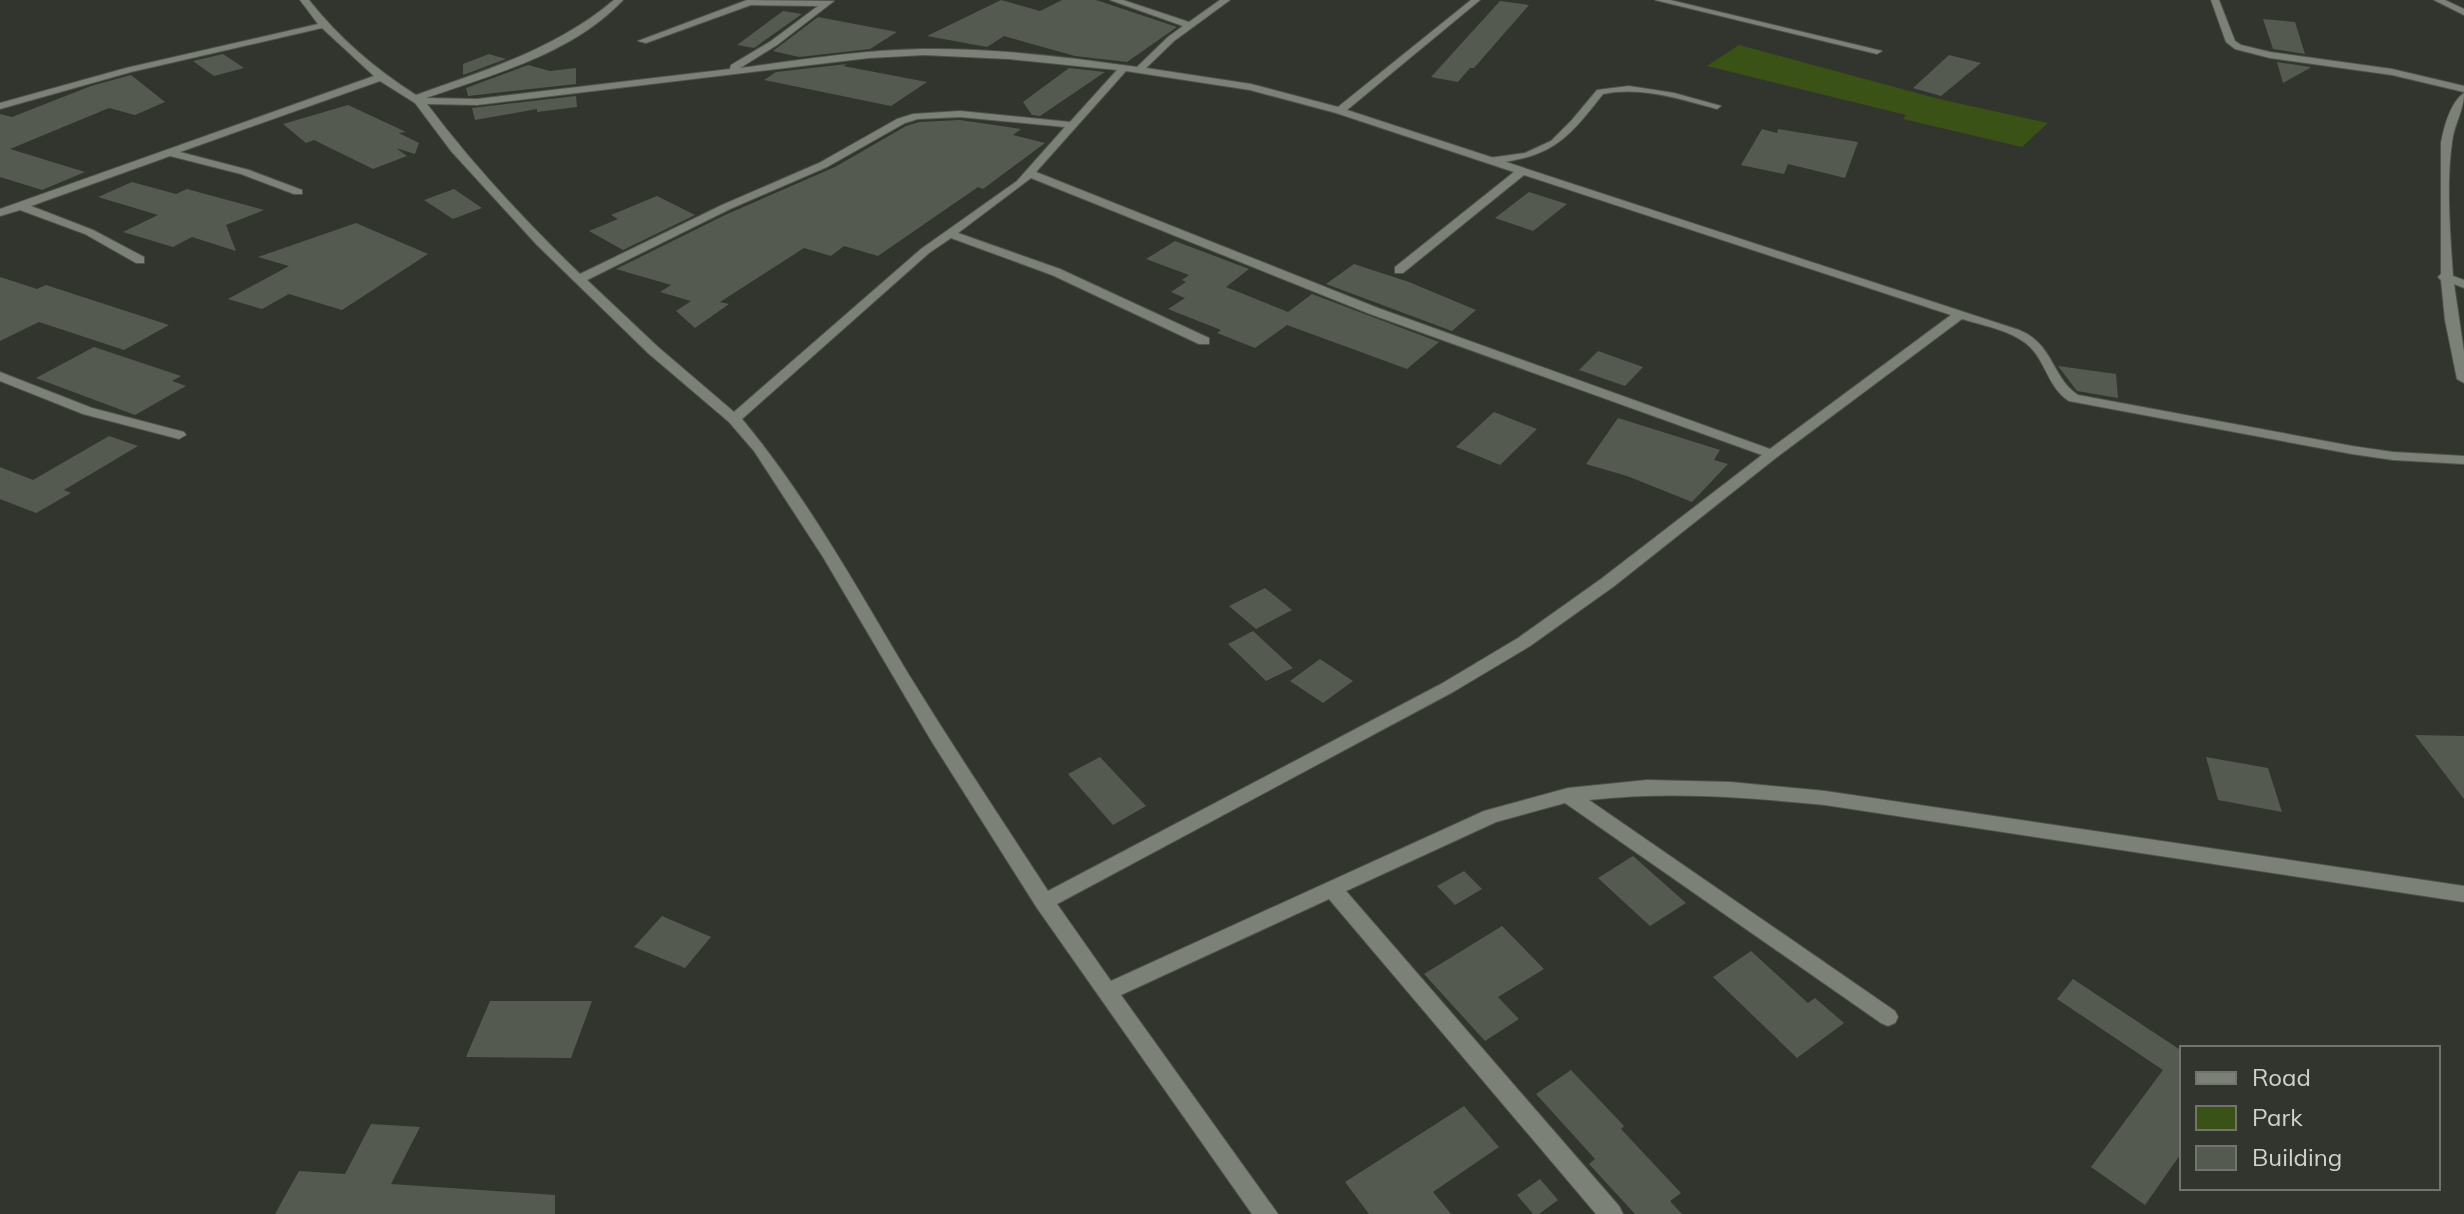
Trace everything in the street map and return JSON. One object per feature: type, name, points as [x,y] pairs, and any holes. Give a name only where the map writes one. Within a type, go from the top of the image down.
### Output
[{"type":"street","points":[[304,0],[324,25],[381,77],[417,100],[492,191],[653,350],[734,419],[759,449],[830,556],[938,737],[1044,902],[1266,1214]]},
{"type":"street","points":[[417,100],[559,43],[594,22],[619,0]]},
{"type":"street","points":[[1114,0],[1189,25]]},
{"type":"street","points":[[1139,70],[1189,25],[1226,0]]},
{"type":"street","points":[[1340,111],[1476,0]]},
{"type":"street","points":[[1659,0],[1695,3],[1877,51]]},
{"type":"street","points":[[2215,0],[2231,42],[2238,47],[2270,55],[2392,72],[2464,89]]},
{"type":"street","points":[[2438,0],[2464,12]]},
{"type":"street","points":[[643,41],[750,2],[829,2]]},
{"type":"street","points":[[724,72],[774,43],[829,2]]},
{"type":"street","points":[[0,106],[155,63],[324,25]]},
{"type":"street","points":[[417,100],[477,102],[869,55],[924,52],[1009,56],[1124,68],[1251,87],[1340,111],[1961,314],[2031,341],[2039,348],[2060,388],[2074,398],[2352,450],[2464,460]]},
{"type":"street","points":[[734,419],[948,233],[1031,174],[1124,68]]},
{"type":"street","points":[[0,213],[381,77]]},
{"type":"street","points":[[2464,96],[2450,125],[2446,143],[2444,277],[2448,312],[2464,379]]},
{"type":"street","points":[[580,279],[726,207],[823,165],[901,121],[917,116],[960,114],[1072,125]]},
{"type":"street","points":[[170,153],[245,172],[298,192]]},
{"type":"street","points":[[1399,270],[1522,171]]},
{"type":"street","points":[[1031,174],[1374,311],[1772,454]]},
{"type":"street","points":[[21,206],[89,232],[140,260]]},
{"type":"street","points":[[948,233],[1056,272],[1204,341]]},
{"type":"street","points":[[2444,277],[2464,284]]},
{"type":"street","points":[[1044,902],[1447,688],[1524,642],[1607,583],[1772,454],[1961,314]]},
{"type":"street","points":[[0,376],[42,397],[97,415],[179,435]]},
{"type":"street","points":[[1107,992],[1491,816],[1568,795],[1647,787],[1730,789],[1825,798],[2464,894]]},
{"type":"street","points":[[1568,795],[1888,1017]]},
{"type":"street","points":[[1332,889],[1611,1214]]},
{"type":"lane","points":[[1489,161],[1534,155],[1556,144],[1600,92],[1610,89],[1637,90],[1717,106]]},
{"type":"green space","points":[[1739,45],[1939,99],[2048,123],[2022,147],[1903,119],[1906,115],[1707,66]]},
{"type":"building","points":[[1001,0],[1040,11],[1062,0],[1096,0],[1177,27],[1127,62],[1075,56],[1004,36],[987,47],[927,36]]},
{"type":"building","points":[[1500,1],[1529,5],[1458,82],[1431,77]]},
{"type":"building","points":[[783,11],[802,14],[754,48],[737,45]]},
{"type":"building","points":[[818,17],[897,32],[870,49],[799,57],[773,51]]},
{"type":"building","points":[[2263,19],[2295,22],[2305,54],[2273,49]]},
{"type":"building","points":[[223,54],[244,68],[214,76],[193,61]]},
{"type":"building","points":[[489,54],[506,59],[463,75],[463,64]]},
{"type":"building","points":[[1949,55],[1981,63],[1941,96],[1913,88]]},
{"type":"building","points":[[2277,62],[2310,67],[2310,68],[2283,83]]},
{"type":"building","points":[[847,64],[843,66],[927,82],[891,106],[764,80],[776,72]]},
{"type":"building","points":[[528,65],[550,71],[576,68],[576,84],[468,96],[466,88]]},
{"type":"building","points":[[1069,68],[1105,72],[1040,116],[1032,115],[1023,102]]},
{"type":"building","points":[[131,75],[165,102],[135,115],[109,108],[10,149],[85,172],[42,190],[0,177],[0,114],[12,117],[91,86]]},
{"type":"building","points":[[576,96],[577,107],[537,112],[537,109],[475,120],[472,108]]},
{"type":"building","points":[[348,105],[406,132],[399,133],[419,143],[415,154],[396,148],[407,156],[373,169],[314,140],[306,143],[283,124]]},
{"type":"building","points":[[960,120],[1021,129],[1013,135],[1045,143],[983,189],[978,187],[878,256],[844,246],[831,256],[804,248],[720,302],[729,304],[695,328],[676,311],[691,301],[660,292],[671,285],[616,269],[725,215],[835,167],[906,126],[919,122]]},
{"type":"building","points":[[1762,129],[1858,142],[1845,178],[1788,164],[1784,174],[1741,165]]},
{"type":"building","points":[[132,182],[176,194],[187,189],[264,210],[226,225],[236,251],[192,237],[173,247],[123,232],[158,215],[98,197]]},
{"type":"building","points":[[454,189],[482,208],[453,219],[424,200]]},
{"type":"building","points":[[1529,192],[1567,204],[1533,231],[1495,218]]},
{"type":"building","points":[[657,196],[695,215],[623,250],[589,231],[618,219],[611,215]]},
{"type":"building","points":[[356,223],[428,254],[342,310],[289,294],[262,309],[228,299],[289,266],[258,257]]},
{"type":"building","points":[[1175,241],[1249,269],[1226,287],[1288,312],[1312,294],[1439,342],[1407,369],[1287,325],[1255,348],[1217,333],[1221,330],[1168,309],[1185,298],[1171,292],[1186,282],[1182,280],[1189,275],[1146,259]]},
{"type":"building","points":[[1354,264],[1409,282],[1476,310],[1452,331],[1326,284]]},
{"type":"building","points":[[0,277],[37,289],[46,285],[169,325],[124,350],[39,322],[0,341]]},
{"type":"building","points":[[94,347],[181,376],[172,381],[186,386],[135,415],[36,378]]},
{"type":"building","points":[[1598,351],[1643,367],[1625,386],[1579,370]]},
{"type":"building","points":[[2058,366],[2116,374],[2118,398],[2077,391]]},
{"type":"building","points":[[1494,412],[1537,429],[1500,465],[1456,447]]},
{"type":"building","points":[[1618,418],[1720,450],[1714,460],[1728,464],[1692,502],[1627,476],[1586,464]]},
{"type":"building","points":[[109,436],[138,446],[64,490],[71,493],[36,513],[0,499],[0,467],[33,480]]},
{"type":"building","points":[[1265,588],[1292,610],[1256,629],[1229,606]]},
{"type":"building","points":[[1253,631],[1293,668],[1266,681],[1228,644]]},
{"type":"building","points":[[1320,659],[1353,681],[1323,703],[1290,681]]},
{"type":"building","points":[[2415,735],[2464,736],[2464,799]]},
{"type":"building","points":[[1100,757],[1146,806],[1113,825],[1068,774]]},
{"type":"building","points":[[2206,757],[2268,768],[2282,812],[2218,800]]},
{"type":"building","points":[[1633,856],[1686,903],[1650,926],[1598,878]]},
{"type":"building","points":[[1464,871],[1482,889],[1455,905],[1437,886]]},
{"type":"building","points":[[662,916],[711,937],[685,968],[634,947]]},
{"type":"building","points":[[1502,926],[1544,969],[1498,997],[1519,1019],[1485,1041],[1424,974]]},
{"type":"building","points":[[1751,951],[1808,1003],[1815,998],[1844,1023],[1797,1058],[1713,977]]},
{"type":"building","points":[[2073,979],[2180,1047],[2180,1155],[2145,1205],[2091,1167],[2163,1070],[2057,999]]},
{"type":"building","points":[[490,1001],[592,1001],[571,1058],[466,1057]]},
{"type":"building","points":[[1571,1070],[1681,1193],[1670,1201],[1682,1214],[1635,1214],[1589,1164],[1595,1159],[1536,1094]]},
{"type":"building","points":[[1464,1106],[1499,1147],[1433,1192],[1451,1214],[1369,1214],[1345,1182]]},
{"type":"building","points":[[371,1124],[420,1127],[391,1184],[555,1195],[555,1214],[275,1214],[299,1171],[345,1174]]},
{"type":"building","points":[[1540,1179],[1558,1200],[1539,1214],[1533,1214],[1517,1195]]}]
